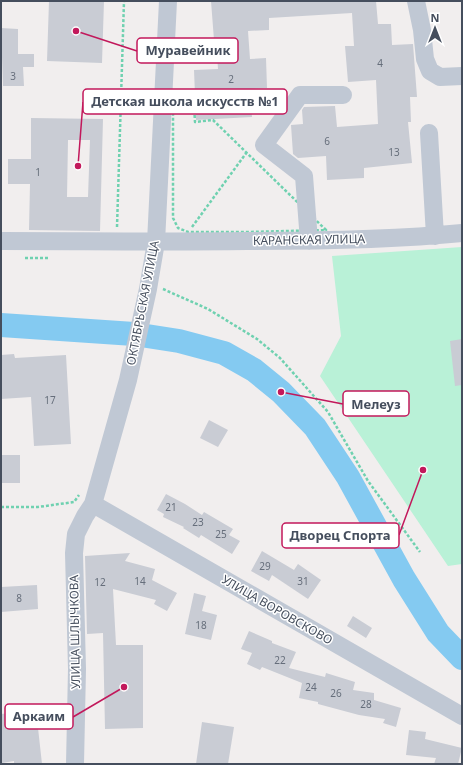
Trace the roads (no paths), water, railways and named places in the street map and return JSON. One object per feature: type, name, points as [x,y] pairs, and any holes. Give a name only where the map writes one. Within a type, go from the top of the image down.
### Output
[{"type":"street","name":"ОКТЯБРЬСКАЯ УЛИЦА","points":[[93,504],[128,380],[156,289],[156,242],[168,1]]},
{"type":"street","points":[[416,1],[422,30],[425,60],[430,71],[440,77],[457,76]]},
{"type":"street","points":[[309,241],[304,176],[264,145],[300,95],[343,95]]},
{"type":"street","points":[[429,133],[435,236]]},
{"type":"street","name":"КАРАНСКАЯ УЛИЦА","points":[[1,241],[309,241],[435,236],[462,233]]},
{"type":"street","name":"УЛИЦА ВОРОВСКОВО","points":[[93,504],[462,716]]},
{"type":"street","name":"УЛИЦА ШЛЫЧКОВА","points":[[75,764],[77,669],[74,553],[76,534],[93,504]]},
{"type":"waterway","points":[[1,325],[134,334],[179,341],[224,353],[254,370],[281,392],[315,427],[348,477],[404,579],[438,633],[462,658]]},
{"type":"place","name":"Муравейник","points":[[76,31]]},
{"type":"place","name":"Детская школа искусств №1","points":[[78,166]]},
{"type":"place","name":"Мелеуз","points":[[281,392]]},
{"type":"place","name":"Дворец Спорта","points":[[423,470]]},
{"type":"place","name":"Аркаим","points":[[124,687]]}]
